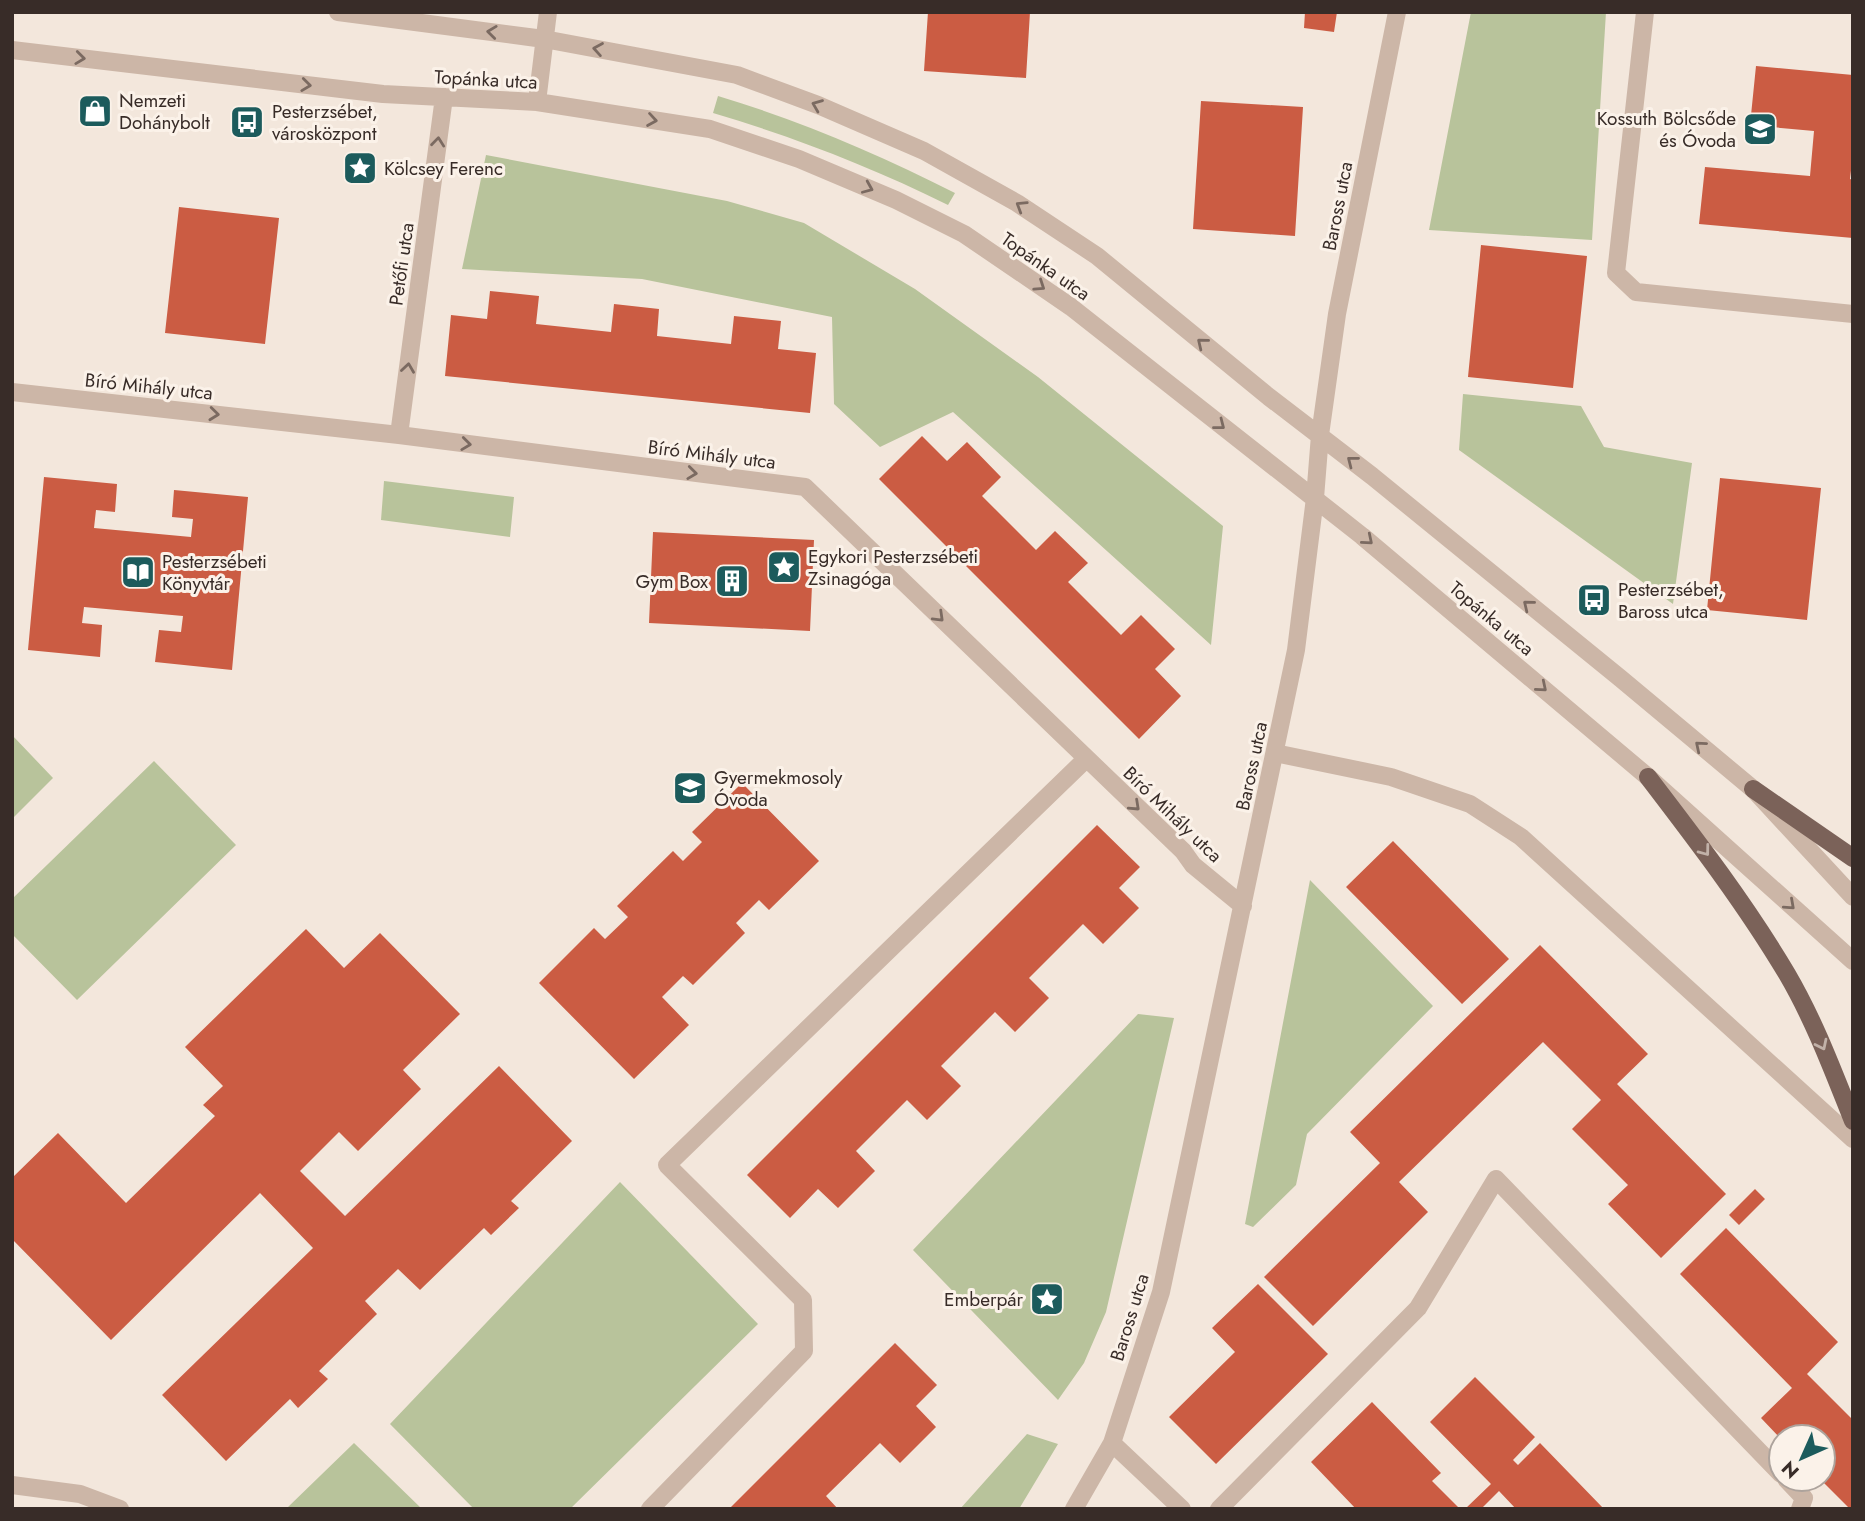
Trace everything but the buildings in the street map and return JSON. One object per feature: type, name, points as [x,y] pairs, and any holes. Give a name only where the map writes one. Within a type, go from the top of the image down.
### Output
[{"type":"main road","points":[[1648,777],[1727,881],[1788,976],[1828,1059],[1853,1121]]},
{"type":"main road","points":[[1753,789],[1853,858]]},
{"type":"street","name":"Topánka utca","points":[[338,12],[544,39],[737,75],[818,105],[924,151],[1017,203],[1097,256],[1753,789],[1853,897]]},
{"type":"street","points":[[537,102],[548,12]]},
{"type":"street","name":"Baross utca","points":[[1074,1509],[1112,1443],[1161,1292],[1296,650],[1320,435],[1337,314],[1397,12]]},
{"type":"street","points":[[1645,12],[1616,272],[1636,292],[1853,314]]},
{"type":"street","name":"Topánka utca","points":[[12,50],[383,94],[537,102],[710,129],[799,159],[896,200],[964,234],[1071,307],[1315,498],[1648,777],[1853,961]]},
{"type":"street","name":"Petőfi utca","points":[[399,435],[444,97]]},
{"type":"street","name":"Bíró Mihály utca","points":[[12,393],[399,435],[806,487],[1183,852],[1193,865],[1243,905]]},
{"type":"street","points":[[1275,753],[1391,777],[1470,804],[1521,837],[1853,1139]]},
{"type":"street","points":[[650,1509],[804,1351],[803,1300],[667,1165],[1086,759]]},
{"type":"street","points":[[1219,1509],[1418,1308],[1496,1179],[1767,1460]]},
{"type":"street","points":[[1112,1443],[1182,1509]]},
{"type":"street","points":[[12,1485],[80,1494],[120,1509]]},
{"type":"street","points":[[1799,1493],[1804,1498],[1800,1509]]},
{"type":"green space","points":[[1471,12],[1606,12],[1592,240],[1429,230]]},
{"type":"green space","points":[[718,96],[839,139],[955,193],[948,205],[832,154],[713,113]]},
{"type":"green space","points":[[486,155],[727,201],[804,223],[915,289],[1038,377],[1223,526],[1211,645],[953,412],[880,447],[834,404],[832,317],[642,279],[462,269]]},
{"type":"green space","points":[[1463,394],[1581,406],[1604,447],[1692,463],[1673,604],[1459,450]]},
{"type":"green space","points":[[384,481],[514,497],[510,537],[381,520]]},
{"type":"green space","points":[[12,735],[53,778],[12,819]]},
{"type":"green space","points":[[154,761],[236,845],[77,1000],[12,934],[12,899]]},
{"type":"green space","points":[[1310,880],[1433,1006],[1307,1134],[1296,1185],[1253,1227],[1245,1224]]},
{"type":"green space","points":[[1138,1014],[1174,1018],[1106,1312],[1084,1363],[1058,1400],[913,1250]]},
{"type":"green space","points":[[620,1182],[758,1324],[570,1509],[474,1509],[390,1424]]},
{"type":"green space","points":[[1027,1434],[1058,1444],[1019,1509],[960,1509]]},
{"type":"green space","points":[[354,1443],[422,1509],[287,1508]]},
{"type":"place","name":"Nemzeti Dohánybolt","points":[[95,111]]},
{"type":"place","name":"Pesterzsébet, városközpont","points":[[247,122]]},
{"type":"place","name":"Kossuth Bölcsőde és Óvoda","points":[[1760,129]]},
{"type":"place","name":"Kölcsey Ferenc","points":[[360,168]]},
{"type":"place","name":"Egykori Pesterzsébeti Zsinagóga","points":[[784,567]]},
{"type":"place","name":"Pesterzsébeti Könyvtár","points":[[138,572]]},
{"type":"place","name":"Gym Box","points":[[732,581]]},
{"type":"place","name":"Pesterzsébet, Baross utca","points":[[1594,600]]},
{"type":"place","name":"Gyermekmosoly Óvoda","points":[[690,788]]},
{"type":"place","name":"Emberpár","points":[[1047,1299]]}]
